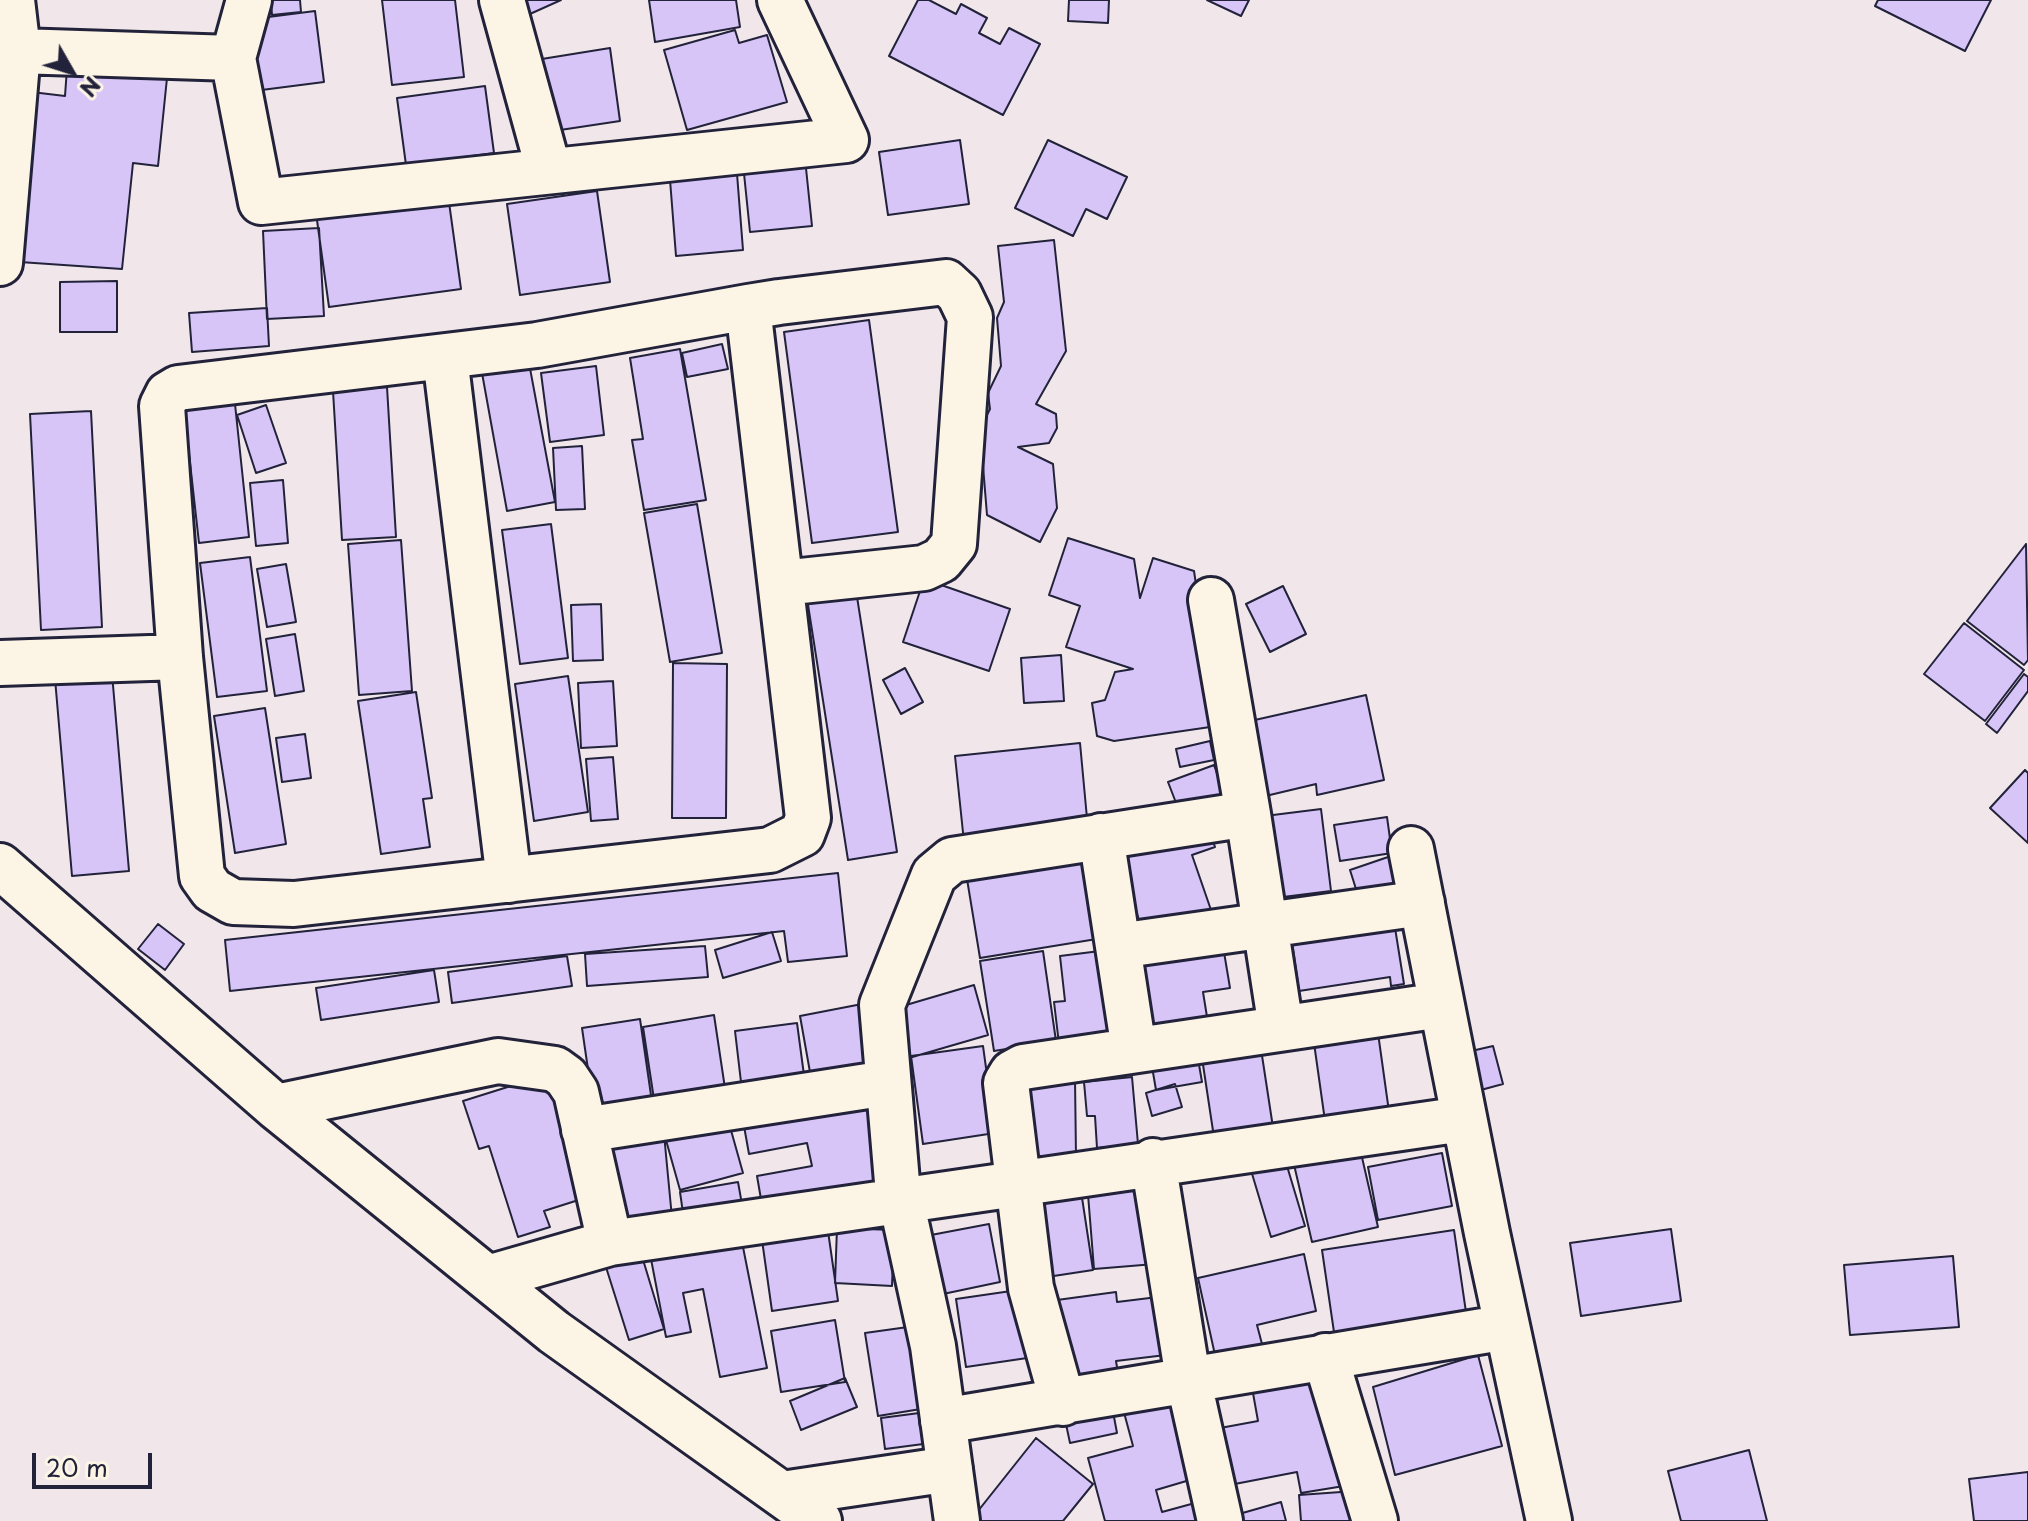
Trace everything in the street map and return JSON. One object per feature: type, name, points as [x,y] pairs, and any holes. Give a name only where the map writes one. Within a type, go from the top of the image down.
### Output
[{"type":"street","points":[[0,263],[18,51],[12,0]]},
{"type":"street","points":[[249,0],[233,58],[261,202],[846,140],[780,0]]},
{"type":"street","points":[[502,0],[549,171]]},
{"type":"street","points":[[18,51],[233,58]]},
{"type":"street","points":[[748,307],[808,818],[802,834],[770,850],[294,904],[233,902],[212,890],[202,876],[180,657],[162,406],[168,394],[178,388],[537,345],[748,307],[946,282],[959,294],[970,317],[954,544],[941,560],[924,568],[782,583]]},
{"type":"street","points":[[445,357],[509,880]]},
{"type":"street","points":[[1211,600],[1281,1028]]},
{"type":"street","points":[[0,663],[180,657]]},
{"type":"street","points":[[957,1521],[933,1346],[902,1203],[887,1083],[882,1005],[934,875],[952,860],[1248,814]]},
{"type":"street","points":[[1101,836],[1134,1050]]},
{"type":"street","points":[[1411,849],[1463,1119],[1549,1521]]},
{"type":"street","points":[[0,866],[276,1107],[554,1332],[803,1513],[950,1469]]},
{"type":"street","points":[[1118,946],[1422,903]]},
{"type":"street","points":[[1063,1403],[1031,1288],[1006,1083],[1012,1073],[1023,1067],[1441,1005]]},
{"type":"street","points":[[276,1107],[498,1061],[555,1069],[566,1077],[576,1092],[610,1243]]},
{"type":"street","points":[[584,1130],[887,1083]]},
{"type":"street","points":[[488,1278],[610,1243],[902,1203],[1017,1181],[1153,1161],[1463,1119]]},
{"type":"street","points":[[1153,1161],[1188,1378],[1220,1521]]},
{"type":"street","points":[[943,1421],[1507,1327]]},
{"type":"street","points":[[1325,1356],[1375,1521]]},
{"type":"building","points":[[271,0],[300,0],[301,12],[272,15]]},
{"type":"building","points":[[382,0],[455,0],[464,77],[392,85]]},
{"type":"building","points":[[514,0],[561,0],[521,18]]},
{"type":"building","points":[[649,0],[736,0],[740,27],[655,42]]},
{"type":"building","points":[[918,0],[929,0],[956,14],[961,4],[987,18],[979,33],[1000,44],[1009,28],[1040,44],[1003,115],[889,56]]},
{"type":"building","points":[[1069,0],[1109,0],[1108,23],[1068,21]]},
{"type":"building","points":[[1207,0],[1249,0],[1241,16]]},
{"type":"building","points":[[1878,0],[1991,0],[1965,51],[1875,6]]},
{"type":"building","points":[[315,11],[324,82],[246,92],[237,21]]},
{"type":"building","points":[[735,30],[739,43],[767,35],[787,102],[687,130],[664,50]]},
{"type":"building","points":[[610,48],[620,121],[527,135],[517,63]]},
{"type":"building","points":[[67,68],[167,78],[158,166],[133,163],[122,269],[5,261],[23,91],[65,96]]},
{"type":"building","points":[[485,86],[494,153],[406,165],[397,98]]},
{"type":"building","points":[[960,140],[969,204],[888,215],[879,152]]},
{"type":"building","points":[[1048,140],[1127,177],[1107,219],[1086,209],[1073,236],[1015,208]]},
{"type":"building","points":[[804,149],[812,226],[750,232],[742,154]]},
{"type":"building","points":[[736,161],[743,250],[676,256],[669,167]]},
{"type":"building","points":[[597,191],[610,282],[520,295],[507,204]]},
{"type":"building","points":[[448,195],[461,289],[329,307],[316,213]]},
{"type":"building","points":[[319,228],[324,316],[267,319],[263,231]]},
{"type":"building","points":[[1054,240],[1066,351],[1036,404],[1056,414],[1057,428],[1049,443],[1018,447],[1053,464],[1057,508],[1040,542],[987,515],[980,429],[990,409],[988,393],[1001,366],[997,318],[1004,302],[998,246]]},
{"type":"building","points":[[117,281],[117,332],[60,332],[60,282]]},
{"type":"building","points":[[267,308],[269,346],[192,352],[189,313]]},
{"type":"building","points":[[869,320],[898,532],[812,543],[784,332]]},
{"type":"building","points":[[722,344],[728,369],[687,377],[682,353]]},
{"type":"building","points":[[680,349],[706,500],[644,510],[632,440],[643,439],[630,358]]},
{"type":"building","points":[[529,363],[555,502],[507,511],[482,373]]},
{"type":"building","points":[[596,366],[604,435],[550,442],[541,373]]},
{"type":"building","points":[[387,387],[396,537],[342,540],[333,391]]},
{"type":"building","points":[[235,404],[249,537],[199,543],[184,409]]},
{"type":"building","points":[[266,405],[286,463],[256,473],[237,415]]},
{"type":"building","points":[[91,411],[102,627],[41,630],[30,414]]},
{"type":"building","points":[[582,446],[585,509],[556,510],[553,448]]},
{"type":"building","points":[[283,480],[288,543],[256,546],[250,483]]},
{"type":"building","points":[[697,504],[722,653],[670,662],[644,513]]},
{"type":"building","points":[[551,524],[568,658],[520,664],[502,530]]},
{"type":"building","points":[[1068,538],[1134,559],[1140,598],[1153,558],[1194,571],[1217,726],[1114,741],[1097,736],[1092,703],[1105,700],[1115,672],[1133,669],[1066,647],[1080,606],[1049,595]]},
{"type":"building","points":[[401,540],[412,691],[359,695],[348,544]]},
{"type":"building","points":[[2026,544],[2028,660],[2024,665],[1967,621]]},
{"type":"building","points":[[250,557],[267,691],[217,697],[200,563]]},
{"type":"building","points":[[286,564],[296,622],[267,627],[257,569]]},
{"type":"building","points":[[924,579],[1010,609],[989,671],[903,642]]},
{"type":"building","points":[[855,584],[897,852],[848,860],[806,592]]},
{"type":"building","points":[[1283,586],[1306,634],[1270,652],[1246,604]]},
{"type":"building","points":[[601,604],[603,660],[573,661],[571,605]]},
{"type":"building","points":[[1964,623],[2024,670],[1985,721],[1924,674]]},
{"type":"building","points":[[295,634],[304,691],[275,696],[266,639]]},
{"type":"building","points":[[1061,655],[1064,701],[1024,703],[1021,658]]},
{"type":"building","points":[[111,662],[129,871],[72,876],[54,667]]},
{"type":"building","points":[[673,663],[727,664],[726,818],[672,818]]},
{"type":"building","points":[[905,668],[923,702],[901,714],[883,680]]},
{"type":"building","points":[[2024,674],[2028,677],[2028,691],[1997,733],[1986,724]]},
{"type":"building","points":[[568,676],[588,812],[534,821],[515,684]]},
{"type":"building","points":[[613,681],[617,746],[581,748],[578,683]]},
{"type":"building","points":[[416,692],[432,798],[423,799],[430,847],[381,854],[358,701]]},
{"type":"building","points":[[1366,695],[1384,780],[1317,795],[1316,784],[1253,799],[1237,724]]},
{"type":"building","points":[[265,708],[286,844],[235,853],[214,716]]},
{"type":"building","points":[[305,734],[311,778],[282,782],[276,738]]},
{"type":"building","points":[[1210,741],[1214,760],[1180,767],[1176,749]]},
{"type":"building","points":[[1080,743],[1088,829],[964,842],[955,756]]},
{"type":"building","points":[[613,757],[618,819],[591,821],[586,759]]},
{"type":"building","points":[[1214,765],[1228,804],[1183,821],[1168,782]]},
{"type":"building","points":[[2025,770],[2028,773],[2028,843],[1990,808]]},
{"type":"building","points":[[1321,809],[1331,891],[1267,899],[1257,817]]},
{"type":"building","points":[[1387,817],[1392,853],[1340,861],[1334,825]]},
{"type":"building","points":[[1207,824],[1215,847],[1192,855],[1211,910],[1144,934],[1118,860],[1182,838]]},
{"type":"building","points":[[1391,856],[1403,891],[1361,905],[1350,870]]},
{"type":"building","points":[[1095,858],[1109,937],[980,958],[967,879]]},
{"type":"building","points":[[838,873],[847,956],[788,962],[784,931],[230,991],[225,940]]},
{"type":"building","points":[[1392,909],[1404,984],[1391,986],[1390,977],[1299,991],[1290,928]]},
{"type":"building","points":[[158,924],[184,944],[165,970],[138,949]]},
{"type":"building","points":[[772,932],[781,961],[723,978],[715,950]]},
{"type":"building","points":[[705,946],[708,977],[587,986],[585,954]]},
{"type":"building","points":[[1136,949],[1224,952],[1230,988],[1203,992],[1208,1023],[1149,1033]]},
{"type":"building","points":[[1108,950],[1118,1037],[1059,1044],[1054,1002],[1065,1001],[1060,956]]},
{"type":"building","points":[[1043,951],[1056,1041],[994,1051],[980,961]]},
{"type":"building","points":[[567,956],[572,986],[452,1003],[448,972]]},
{"type":"building","points":[[434,970],[439,1002],[321,1020],[316,988]]},
{"type":"building","points":[[974,985],[988,1035],[902,1060],[889,1010]]},
{"type":"building","points":[[862,1004],[875,1078],[813,1089],[800,1016]]},
{"type":"building","points":[[714,1015],[726,1095],[655,1106],[643,1027]]},
{"type":"building","points":[[640,1019],[652,1102],[594,1111],[582,1028]]},
{"type":"building","points":[[797,1023],[806,1090],[743,1099],[735,1031]]},
{"type":"building","points":[[1378,1033],[1391,1126],[1327,1135],[1314,1043]]},
{"type":"building","points":[[983,1046],[995,1133],[923,1144],[911,1056]]},
{"type":"building","points":[[1493,1046],[1503,1084],[1477,1091],[1467,1052]]},
{"type":"building","points":[[1196,1047],[1202,1082],[1156,1090],[1150,1055]]},
{"type":"building","points":[[1261,1049],[1274,1134],[1215,1144],[1202,1058]]},
{"type":"building","points":[[549,1074],[588,1197],[544,1211],[550,1227],[518,1237],[489,1146],[479,1149],[463,1101]]},
{"type":"building","points":[[1132,1077],[1138,1144],[1097,1148],[1095,1116],[1087,1116],[1084,1082]]},
{"type":"building","points":[[1075,1079],[1076,1156],[1029,1156],[1028,1080]]},
{"type":"building","points":[[1175,1084],[1182,1107],[1152,1116],[1146,1093]]},
{"type":"building","points":[[869,1093],[885,1183],[762,1205],[757,1176],[812,1166],[807,1143],[749,1154],[742,1115]]},
{"type":"building","points":[[727,1116],[743,1173],[680,1190],[664,1133]]},
{"type":"building","points":[[664,1134],[672,1218],[609,1225],[601,1140]]},
{"type":"building","points":[[1358,1140],[1378,1227],[1312,1242],[1292,1156]]},
{"type":"building","points":[[1442,1153],[1452,1206],[1378,1220],[1368,1167]]},
{"type":"building","points":[[1284,1156],[1305,1226],[1271,1237],[1250,1167]]},
{"type":"building","points":[[1147,1177],[1155,1264],[1094,1269],[1087,1182]]},
{"type":"building","points":[[738,1182],[743,1210],[684,1220],[680,1192]]},
{"type":"building","points":[[1081,1191],[1093,1270],[1034,1279],[1022,1200]]},
{"type":"building","points":[[989,1224],[1000,1282],[943,1294],[931,1235]]},
{"type":"building","points":[[837,1228],[894,1230],[892,1286],[835,1283]]},
{"type":"building","points":[[1671,1229],[1681,1301],[1581,1316],[1570,1243]]},
{"type":"building","points":[[1454,1230],[1467,1319],[1335,1339],[1322,1250]]},
{"type":"building","points":[[828,1231],[838,1301],[772,1311],[762,1240]]},
{"type":"building","points":[[742,1242],[767,1368],[720,1377],[703,1289],[683,1293],[691,1332],[666,1337],[651,1259]]},
{"type":"building","points":[[641,1253],[664,1329],[629,1340],[605,1264]]},
{"type":"building","points":[[1304,1254],[1316,1311],[1257,1325],[1262,1344],[1215,1355],[1198,1278]]},
{"type":"building","points":[[1953,1256],[1959,1327],[1850,1335],[1844,1265]]},
{"type":"building","points":[[1025,1289],[1034,1357],[966,1367],[956,1299]]},
{"type":"building","points":[[1116,1292],[1117,1302],[1166,1296],[1174,1354],[1116,1361],[1118,1373],[1066,1379],[1057,1300]]},
{"type":"building","points":[[835,1320],[845,1382],[781,1392],[771,1331]]},
{"type":"building","points":[[915,1326],[927,1408],[878,1416],[865,1333]]},
{"type":"building","points":[[1478,1355],[1502,1446],[1395,1475],[1373,1387]]},
{"type":"building","points":[[1322,1369],[1344,1486],[1301,1493],[1297,1472],[1214,1488],[1204,1431],[1258,1421],[1251,1382]]},
{"type":"building","points":[[845,1378],[857,1407],[801,1430],[790,1401]]},
{"type":"building","points":[[1176,1390],[1200,1477],[1156,1490],[1162,1512],[1206,1500],[1212,1521],[1105,1521],[1088,1458],[1133,1446],[1122,1405]]},
{"type":"building","points":[[1111,1401],[1117,1433],[1070,1443],[1063,1410]]},
{"type":"building","points":[[927,1412],[931,1443],[885,1449],[881,1418]]},
{"type":"building","points":[[1036,1438],[1093,1484],[1063,1521],[970,1521]]},
{"type":"building","points":[[1749,1450],[1767,1521],[1681,1521],[1668,1471]]},
{"type":"building","points":[[2028,1472],[2028,1521],[1974,1521],[1969,1479]]},
{"type":"building","points":[[1355,1491],[1358,1521],[1301,1521],[1299,1495]]},
{"type":"building","points":[[1281,1502],[1286,1521],[1226,1521],[1225,1518]]}]
